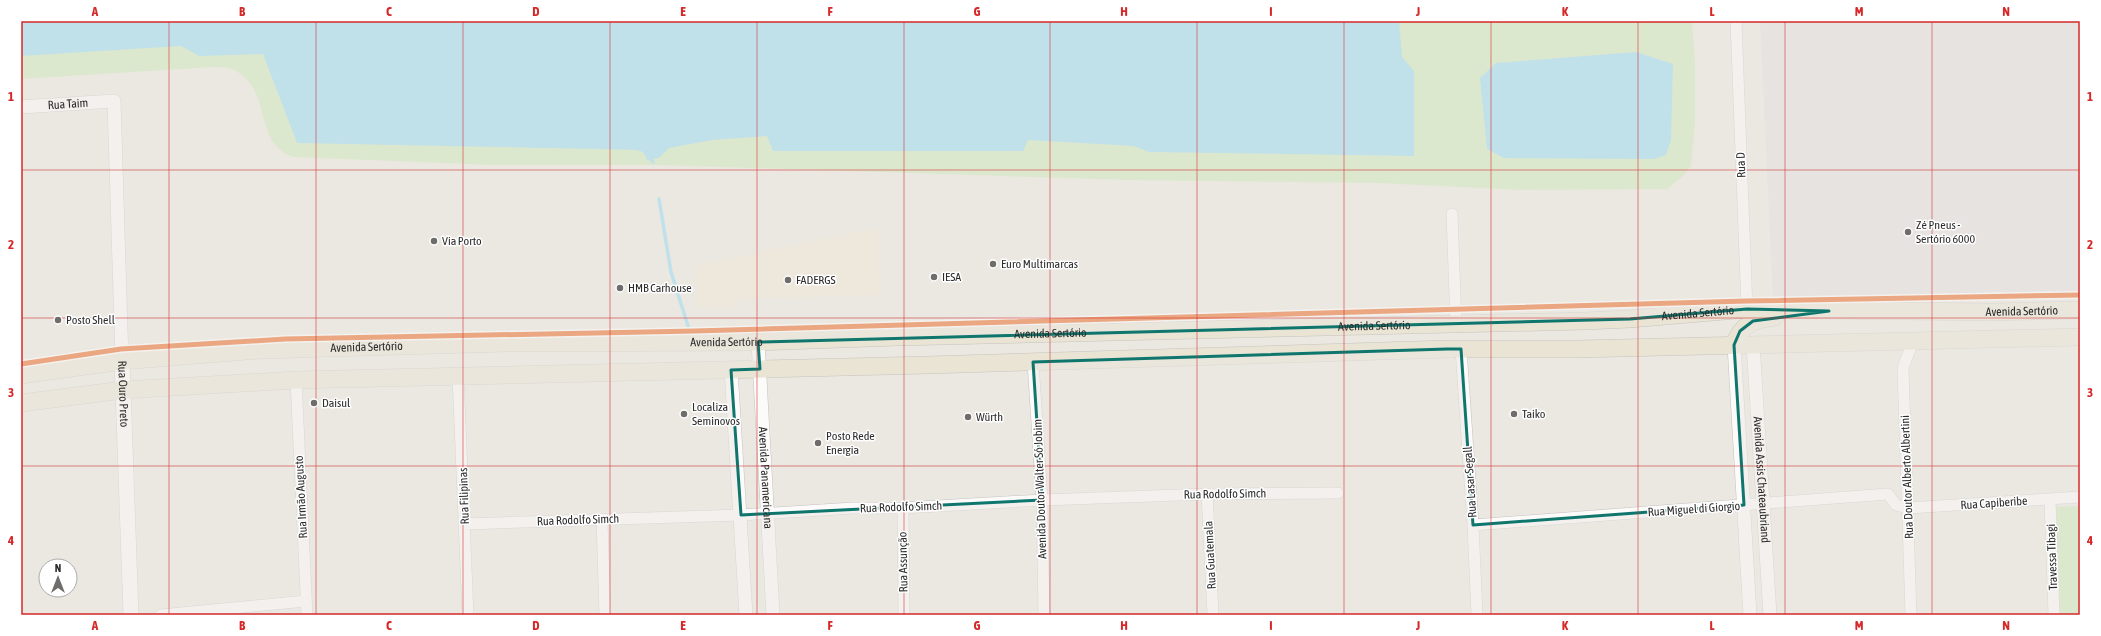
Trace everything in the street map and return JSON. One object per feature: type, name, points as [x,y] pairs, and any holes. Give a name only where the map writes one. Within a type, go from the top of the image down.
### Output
[{"type":"main road","name":"Avenida Sertório","points":[[21,375],[122,361],[216,352],[417,345],[758,342],[1456,324],[1630,319],[1747,309],[1790,308],[1829,311],[1991,312],[2080,310]]},
{"type":"main road","points":[[1734,345],[1740,331],[1753,321],[1763,318],[1829,311]]},
{"type":"main road","name":"Avenida Sertório","points":[[21,403],[123,390],[296,380],[1033,362],[1461,349],[1734,345],[2080,337]]},
{"type":"main road","name":"Rua Ouro Preto","points":[[122,361],[131,615]]},
{"type":"street","name":"Rua D","points":[[1736,21],[1747,309]]},
{"type":"street","name":"Rua Taim","points":[[21,107],[114,101]]},
{"type":"street","name":"Rua Ouro Preto","points":[[114,101],[122,361]]},
{"type":"street","points":[[1452,214],[1456,324]]},
{"type":"street","name":"Rua Doutor Alberto Albertini","points":[[1911,615],[1903,368],[1913,340]]},
{"type":"street","name":"Avenida Panamericana","points":[[758,342],[773,615]]},
{"type":"street","name":"Avenida Assis Chateaubriand","points":[[1753,344],[1770,615]]},
{"type":"street","name":"Avenida Assis Chateaubriand","points":[[1734,345],[1750,615]]},
{"type":"street","name":"Rua Lasar Segall","points":[[1461,349],[1473,526],[1477,615]]},
{"type":"street","name":"Avenida Doutor Walter Só Jobim","points":[[1033,362],[1042,500],[1044,615]]},
{"type":"street","points":[[731,370],[746,615]]},
{"type":"street","name":"Rua Filipinas","points":[[458,376],[468,615]]},
{"type":"street","name":"Rua Irmão Augusto","points":[[296,380],[306,615]]},
{"type":"street","name":"Rua Rodolfo Simch","points":[[465,524],[768,514],[853,508],[903,508],[1042,500],[1207,494],[1338,493]]},
{"type":"street","name":"Rua Guatemala","points":[[1207,494],[1214,615]]},
{"type":"street","name":"Rua Miguel di Giorgio","points":[[1473,526],[1888,494],[1896,505],[1908,508]]},
{"type":"street","name":"Rua Capiberibe","points":[[1908,508],[2080,497]]},
{"type":"street","name":"Travessa Tibagi","points":[[2050,499],[2054,615]]},
{"type":"street","name":"Rua Assunção","points":[[903,508],[904,615]]},
{"type":"street","points":[[602,519],[605,615]]},
{"type":"street","points":[[161,615],[306,601]]},
{"type":"highlighted area","points":[[1747,309],[1829,311],[1753,321],[1740,331],[1734,345],[1744,505],[1473,525],[1461,349],[1447,349],[1033,362],[1042,500],[741,515],[731,370],[760,369],[758,342],[1630,319]]},
{"type":"shaded area","points":[[1760,21],[2080,21],[2080,292],[1773,300]]},
{"type":"shaded area","name":"FADERGS","points":[[878,228],[879,295],[737,299],[737,307],[696,308],[697,265]]},
{"type":"green space","points":[[21,21],[1692,21],[1695,60],[1695,122],[1691,166],[1682,177],[1667,189],[1521,190],[1378,183],[1127,180],[657,165],[491,165],[293,157],[280,150],[272,140],[266,128],[254,90],[246,79],[232,69],[213,67],[21,79]]},
{"type":"green space","points":[[2080,506],[2080,615],[2060,615],[2056,507]]},
{"type":"water","points":[[21,21],[1399,21],[1402,57],[1414,71],[1414,156],[1149,152],[1134,146],[1028,140],[1023,151],[773,151],[767,136],[712,140],[669,148],[659,158],[647,160],[644,150],[297,143],[263,54],[199,56],[181,46],[21,56]]},
{"type":"water","points":[[1636,52],[1673,64],[1671,140],[1666,155],[1654,159],[1504,158],[1487,149],[1480,78],[1496,63]]},
{"type":"waterway","points":[[639,149],[643,150],[653,162]]},
{"type":"waterway","points":[[659,199],[671,272],[689,329]]},
{"type":"cycle path","points":[[21,364],[121,349],[285,339],[695,331],[1747,301],[2080,295]]},
{"type":"place","name":"Zé Pneus - Sertório 6000","points":[[1908,232]]},
{"type":"place","name":"Via Porto","points":[[434,241]]},
{"type":"place","name":"Euro Multimarcas","points":[[993,264]]},
{"type":"place","name":"IESA","points":[[934,277]]},
{"type":"place","name":"FADERGS","points":[[788,280]]},
{"type":"place","name":"HMB Carhouse","points":[[620,288]]},
{"type":"place","name":"Posto Shell","points":[[58,320]]},
{"type":"place","name":"Daisul","points":[[314,403]]},
{"type":"place","name":"Localiza Seminovos","points":[[684,414]]},
{"type":"place","name":"Taiko","points":[[1514,414]]},
{"type":"place","name":"Würth","points":[[968,417]]},
{"type":"place","name":"Posto Rede Energia","points":[[818,443]]}]
